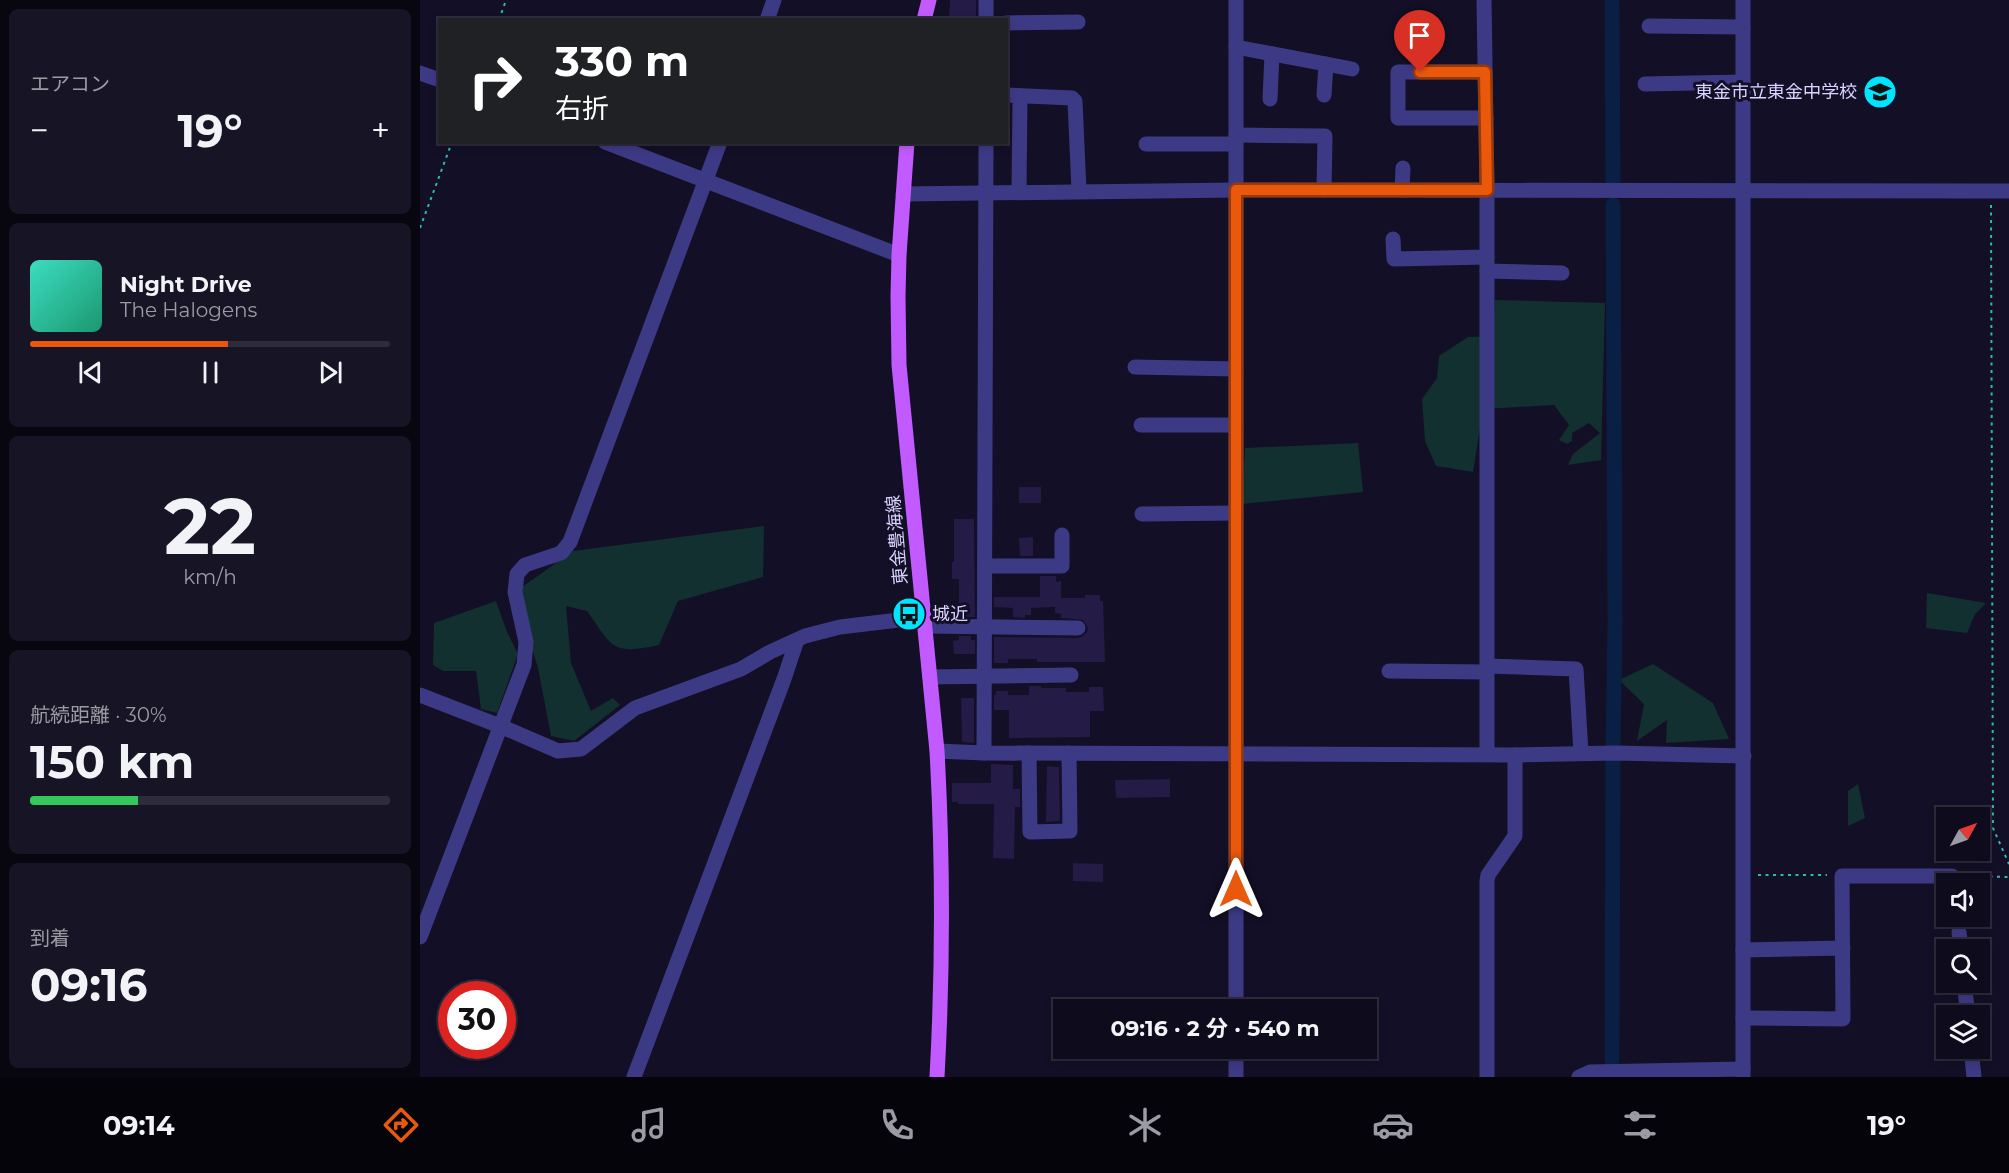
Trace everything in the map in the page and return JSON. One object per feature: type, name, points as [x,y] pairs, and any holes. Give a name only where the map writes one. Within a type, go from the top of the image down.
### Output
[{"type":"main road","points":[[924,18],[929,0]]},
{"type":"main road","name":"東金豊海線","points":[[907,144],[899,255],[899,365],[937,751],[942,896],[937,1077]]},
{"type":"street","points":[[768,18],[774,0]]},
{"type":"street","points":[[986,0],[986,18]]},
{"type":"street","points":[[1236,0],[1236,999]]},
{"type":"street","points":[[1484,0],[1487,190],[1487,754]]},
{"type":"street","points":[[1579,1077],[1590,1072],[1743,1073],[1743,0]]},
{"type":"street","points":[[1008,23],[1078,22]]},
{"type":"street","points":[[1649,26],[1743,27]]},
{"type":"street","points":[[1236,47],[1352,69]]},
{"type":"street","points":[[1270,99],[1272,54]]},
{"type":"street","points":[[1324,95],[1326,64]]},
{"type":"street","points":[[1485,72],[1398,72],[1398,118],[1486,118]]},
{"type":"street","points":[[420,73],[438,79]]},
{"type":"street","points":[[1645,84],[1743,82]]},
{"type":"street","points":[[1019,192],[1013,96],[1072,98],[1075,101],[1079,191]]},
{"type":"street","points":[[1146,144],[1324,136],[1324,190]]},
{"type":"street","points":[[610,144],[899,255]]},
{"type":"street","points":[[420,937],[524,665],[526,642],[515,591],[517,574],[525,566],[561,553],[570,542],[719,144]]},
{"type":"street","points":[[984,753],[986,144]]},
{"type":"street","points":[[1402,190],[1403,168]]},
{"type":"street","points":[[903,194],[1236,190],[2009,191]]},
{"type":"street","points":[[1393,239],[1394,259],[1487,264],[1562,273]]},
{"type":"street","points":[[1135,367],[1236,369]]},
{"type":"street","points":[[1141,425],[1236,425]]},
{"type":"street","points":[[1142,514],[1236,513]]},
{"type":"street","points":[[985,566],[1062,566],[1062,536]]},
{"type":"street","points":[[420,695],[558,751],[581,749],[635,708],[741,669],[796,640],[840,627],[924,622],[984,627],[1078,628]]},
{"type":"street","points":[[634,1077],[784,679],[796,640]]},
{"type":"street","points":[[1389,670],[1576,669],[1581,753]]},
{"type":"street","points":[[930,676],[1071,675]]},
{"type":"street","points":[[937,751],[1515,755],[1581,753],[1744,756]]},
{"type":"street","points":[[1029,753],[1030,832],[1071,831],[1069,753]]},
{"type":"street","points":[[1487,1077],[1487,881],[1488,875],[1515,836],[1515,755]]},
{"type":"street","points":[[1743,1018],[1843,1019],[1842,876],[1936,876]]},
{"type":"street","points":[[1959,932],[1960,939]]},
{"type":"street","points":[[1743,950],[1843,948]]},
{"type":"street","points":[[1236,1059],[1236,1077]]},
{"type":"street","points":[[1972,1059],[1974,1077]]},
{"type":"path","points":[[500,18],[506,0]]},
{"type":"path","points":[[420,228],[451,144]]},
{"type":"path","points":[[1991,191],[1993,828],[2009,864]]},
{"type":"path","points":[[1743,874],[1842,876]]},
{"type":"path","points":[[1990,877],[2009,877]]},
{"type":"green space","points":[[1495,300],[1605,303],[1601,460],[1568,465],[1573,454],[1600,433],[1589,423],[1572,433],[1572,441],[1567,444],[1559,440],[1569,425],[1554,405],[1483,409],[1473,472],[1436,466],[1425,441],[1422,399],[1437,378],[1439,356],[1468,337],[1493,336]]},
{"type":"green space","points":[[1358,443],[1363,492],[1242,504],[1245,448]]},
{"type":"green space","points":[[764,526],[763,577],[678,601],[659,645],[632,649],[615,646],[587,611],[566,606],[571,663],[591,711],[613,698],[620,705],[574,741],[551,736],[538,668],[529,639],[522,587],[573,551]]},
{"type":"green space","points":[[1927,593],[1986,603],[1975,614],[1967,633],[1926,628]]},
{"type":"green space","points":[[496,601],[518,654],[497,713],[481,709],[476,671],[443,671],[433,665],[434,623]]},
{"type":"green space","points":[[1653,664],[1713,703],[1729,739],[1666,743],[1667,720],[1637,741],[1644,704],[1619,680]]},
{"type":"green space","points":[[1858,784],[1865,818],[1848,826],[1848,791]]},
{"type":"building","points":[[950,0],[976,0],[976,18],[949,18]]},
{"type":"building","points":[[1019,487],[1041,487],[1041,503],[1019,503]]},
{"type":"building","points":[[954,519],[974,519],[975,617],[959,617],[959,579],[952,579]]},
{"type":"building","points":[[1033,537],[1033,556],[1020,556],[1019,538]]},
{"type":"building","points":[[1040,576],[1056,576],[1056,582],[1061,581],[1061,598],[1085,598],[1085,595],[1100,595],[1100,601],[1103,601],[1105,662],[1037,662],[1037,659],[1008,659],[1008,663],[994,663],[994,637],[1078,638],[1087,632],[1088,628],[1083,620],[1061,618],[1061,614],[1055,613],[1055,607],[1031,608],[1031,615],[1025,615],[1025,618],[1013,617],[1013,608],[994,607],[994,597],[1040,597]]},
{"type":"building","points":[[959,636],[971,636],[971,640],[975,640],[975,654],[954,654],[953,641],[959,640]]},
{"type":"building","points":[[1029,686],[1066,688],[1066,692],[1089,692],[1089,687],[1103,687],[1104,711],[1090,711],[1090,737],[1009,738],[1009,710],[994,710],[994,695],[996,691],[1008,691],[1008,695],[1029,695]]},
{"type":"building","points":[[961,698],[974,698],[974,743],[962,742]]},
{"type":"building","points":[[991,764],[1013,765],[1013,789],[1020,789],[1020,807],[1015,807],[1014,859],[993,858],[994,804],[952,802],[952,783],[991,783]]},
{"type":"building","points":[[1047,766],[1059,767],[1060,821],[1046,822]]},
{"type":"building","points":[[1170,779],[1170,797],[1116,798],[1115,780]]},
{"type":"building","points":[[1073,863],[1103,864],[1103,882],[1073,881]]},
{"type":"waterway","points":[[1612,0],[1613,183]]},
{"type":"waterway","points":[[1613,205],[1615,623],[1613,746]]},
{"type":"waterway","points":[[1612,1060],[1613,761]]},
{"type":"place","name":"東金市立東金中学校","points":[[1880,92]]},
{"type":"place","name":"城近","points":[[909,614]]},
{"type":"route","points":[[1236,889],[1236,190],[1487,190],[1485,72],[1420,72]]}]
